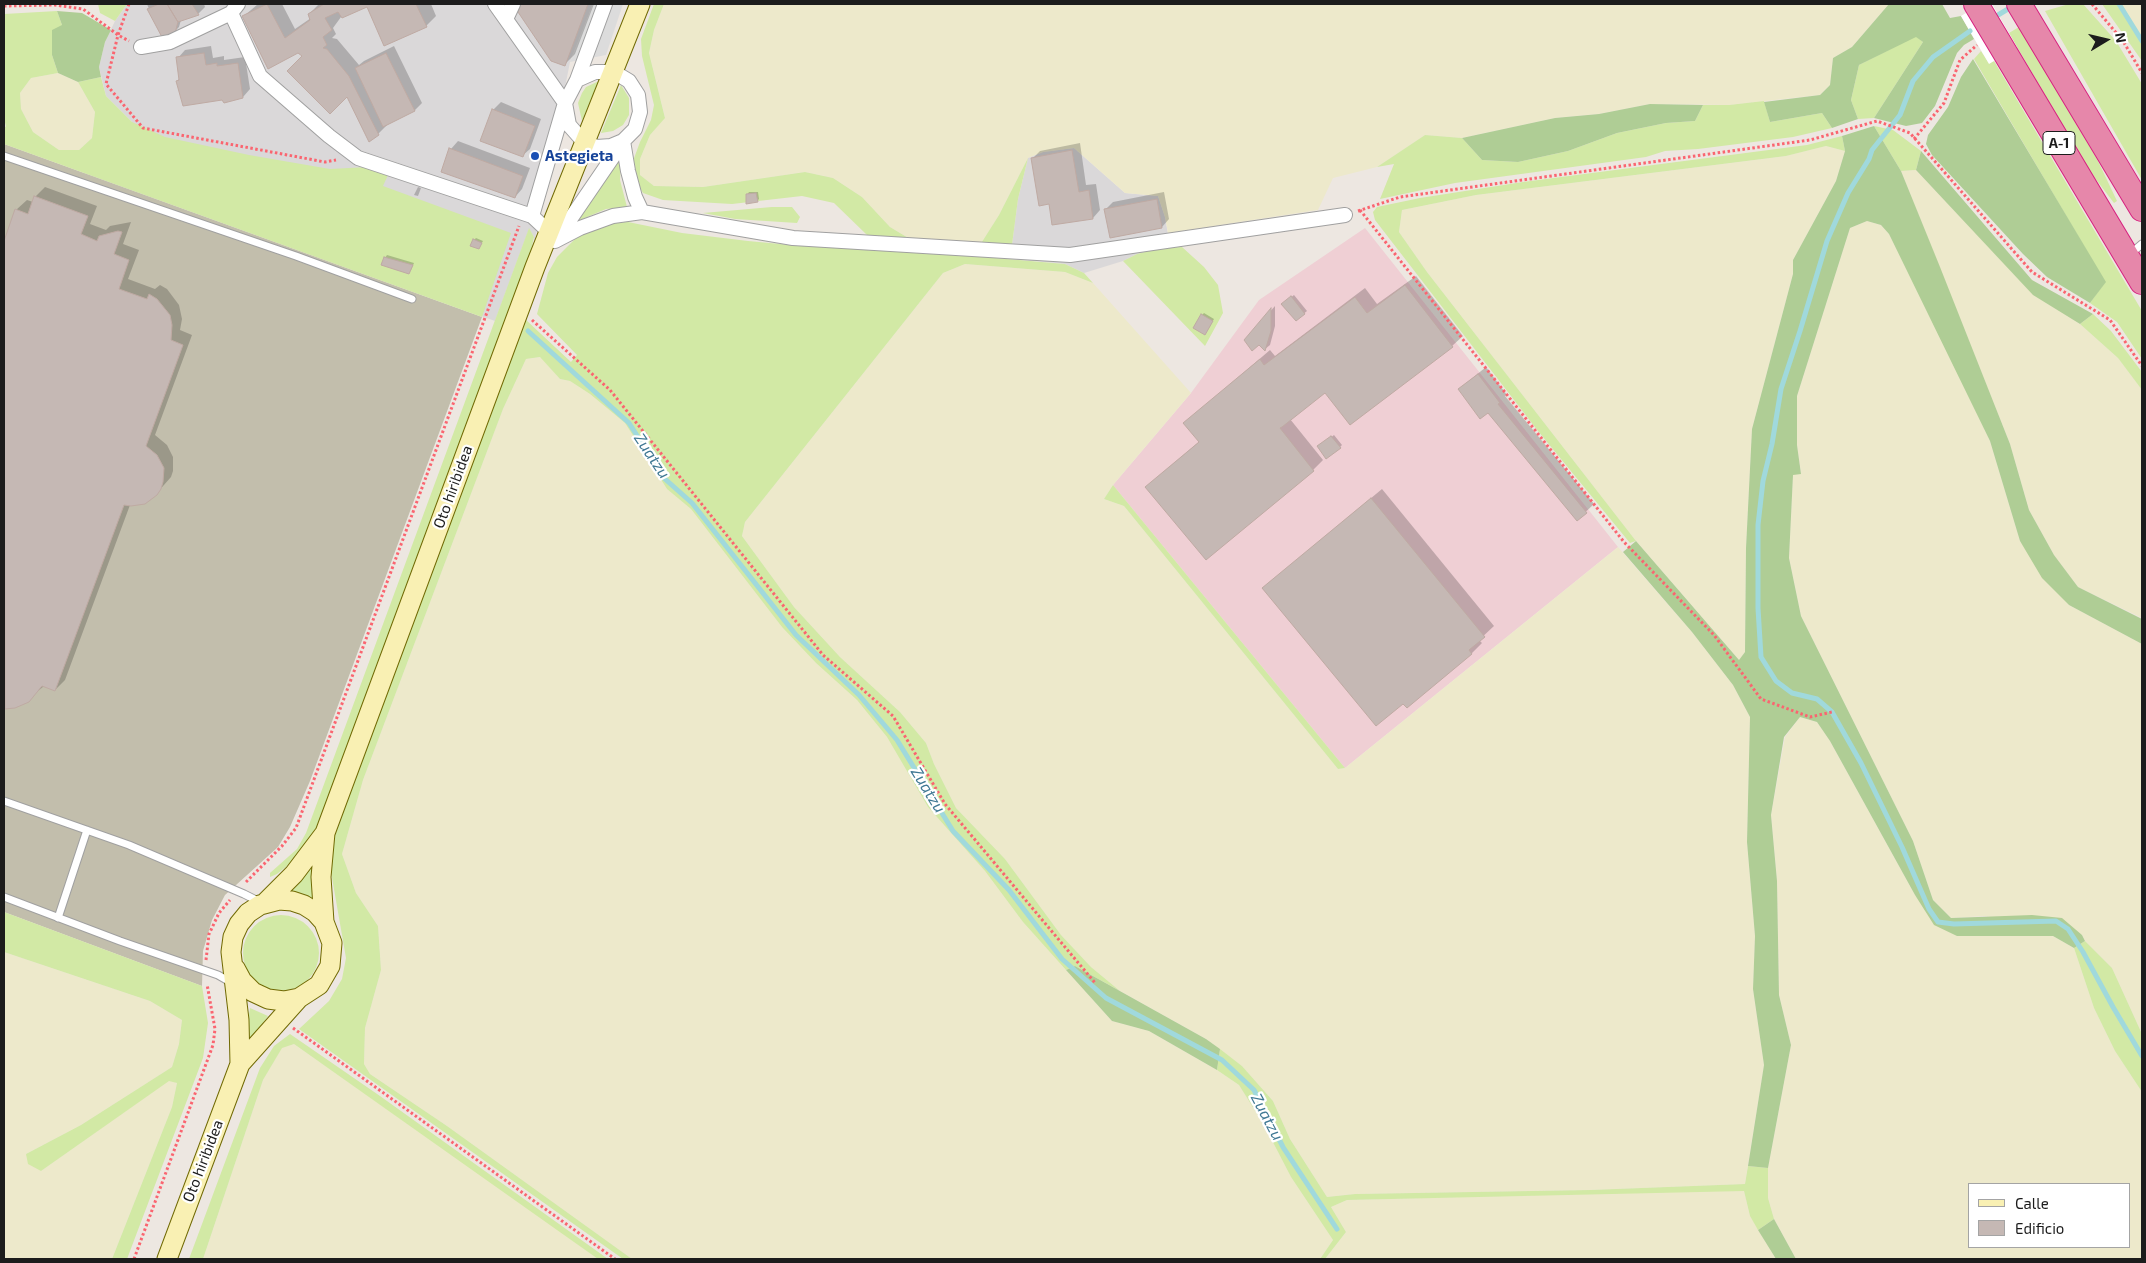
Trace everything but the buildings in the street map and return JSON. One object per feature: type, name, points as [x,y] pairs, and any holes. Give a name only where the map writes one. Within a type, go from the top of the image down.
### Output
[{"type":"highway","name":"A-1","points":[[1976,4],[2135,251],[2142,282]]},
{"type":"highway","name":"A-1","points":[[2019,4],[2142,210]]},
{"type":"street","points":[[495,4],[565,103],[568,125],[584,142],[597,147],[611,146],[623,141]]},
{"type":"street","points":[[506,19],[513,4]]},
{"type":"street","points":[[532,216],[565,103],[577,80],[605,4]]},
{"type":"street","name":"Oto hiribidea","points":[[167,1259],[240,1064],[300,998],[319,985],[330,966],[332,943],[324,922],[321,877],[325,833],[519,308],[535,267],[552,236],[584,142],[640,4]]},
{"type":"street","points":[[140,47],[170,42],[235,8],[260,76],[329,136],[358,158],[532,216],[552,236]]},
{"type":"street","points":[[552,236],[623,141],[635,129],[640,112],[638,95],[629,81],[614,72],[595,72],[577,80]]},
{"type":"street","points":[[623,141],[628,171],[635,197],[642,212]]},
{"type":"street","points":[[552,236],[613,216],[642,212],[793,238],[1070,255],[1346,215]]},
{"type":"street","name":"Oto hiribidea","points":[[240,1064],[239,1020],[231,952],[233,938],[243,918],[263,903],[294,874],[325,833]]},
{"type":"street","points":[[263,903],[279,900],[292,901],[304,905],[315,912],[324,922]]},
{"type":"street","points":[[234,975],[242,980],[253,992],[268,999],[284,1001],[300,998]]},
{"type":"lane","points":[[4,156],[296,256],[412,299]]},
{"type":"lane","points":[[4,802],[129,845],[263,903]]},
{"type":"lane","points":[[58,918],[86,830]]},
{"type":"lane","points":[[4,897],[206,972],[234,975]]},
{"type":"path","points":[[129,4],[118,35],[106,84],[143,128],[325,162],[358,158]]},
{"type":"path","points":[[2092,4],[2123,42],[2142,73]]},
{"type":"path","points":[[4,6],[55,5],[83,9],[118,35],[140,47]]},
{"type":"path","points":[[1914,139],[1944,102],[1960,60],[1978,44]]},
{"type":"path","points":[[1346,215],[1400,197],[1810,140],[1877,122],[1910,133],[2032,272],[2110,320],[2142,366]]},
{"type":"path","points":[[1360,210],[1624,542],[1714,635],[1761,699],[1810,717],[1832,712]]},
{"type":"path","points":[[134,1259],[213,1045],[215,1029],[207,988],[206,972],[209,934],[219,913],[282,846],[296,828],[518,228],[532,216]]},
{"type":"path","points":[[519,308],[610,390],[823,655],[893,716],[945,804],[1096,984]]},
{"type":"path","points":[[280,1018],[615,1259]]},
{"type":"shaded area","points":[[127,4],[593,4],[570,62],[534,244],[534,237],[529,229],[495,321],[84,173],[132,122],[106,96],[99,67],[105,42],[115,21]]},
{"type":"shaded area","points":[[593,4],[623,4],[606,55],[570,62]]},
{"type":"shaded area","points":[[664,4],[1889,4],[1852,47],[1833,58],[1830,85],[1820,95],[1729,105],[1650,104],[1599,114],[1555,118],[1462,138],[1425,135],[1377,167],[1333,178],[1318,210],[1168,233],[1158,196],[1125,193],[1074,148],[1043,152],[1028,158],[999,215],[980,245],[910,239],[890,227],[862,197],[833,178],[805,172],[703,187],[654,186],[640,175],[640,159],[650,135],[665,117],[649,53],[654,30]]},
{"type":"shaded area","points":[[2122,4],[2142,4],[2142,39]]},
{"type":"shaded area","points":[[58,73],[78,82],[95,112],[92,138],[79,150],[59,150],[33,132],[21,109],[20,93],[31,78]]},
{"type":"shaded area","points":[[4,144],[482,317],[310,781],[290,827],[278,847],[225,895],[212,920],[203,951],[202,986],[4,912]]},
{"type":"shaded area","points":[[1826,146],[1845,151],[1836,181],[1793,260],[1793,274],[1752,429],[1746,548],[1745,652],[1739,660],[1636,541],[1427,272],[1399,232],[1402,210],[1476,195],[1786,156]]},
{"type":"shaded area","points":[[1074,148],[1125,193],[1158,196],[1165,217],[1170,247],[1137,254],[1123,261],[1084,273],[1065,264],[1013,259],[1012,245],[1018,199],[1028,158],[1043,152]]},
{"type":"shaded area","points":[[1916,170],[2033,294],[2080,324],[2118,358],[2142,390],[2142,618],[2078,587],[2054,555],[2029,510],[2010,444],[1901,171]]},
{"type":"shaded area","points":[[1867,221],[1881,225],[1889,234],[1943,341],[1990,441],[2020,541],[2069,605],[2142,644],[2142,1034],[2112,968],[2085,941],[2082,935],[1985,916],[1951,918],[1933,900],[1913,841],[1801,616],[1789,558],[1793,474],[1801,473],[1797,445],[1797,396],[1850,228]]},
{"type":"shaded area","points":[[1365,228],[1618,547],[1345,768],[1113,485],[1191,393],[1259,300]]},
{"type":"shaded area","points":[[965,264],[1065,272],[1093,283],[1191,393],[1113,485],[1104,499],[1124,506],[1338,769],[1345,768],[1618,547],[1692,632],[1733,685],[1750,717],[1747,842],[1755,936],[1753,989],[1764,1065],[1745,1184],[1590,1190],[1355,1194],[1327,1197],[1290,1139],[1273,1101],[1242,1066],[1206,1039],[1120,991],[1091,967],[1061,935],[1005,859],[956,808],[934,764],[926,743],[900,712],[840,657],[794,607],[742,536],[745,522],[943,273]]},
{"type":"shaded area","points":[[541,357],[560,379],[570,381],[590,394],[625,423],[667,489],[691,509],[782,627],[816,663],[857,700],[887,737],[928,807],[985,871],[1023,922],[1112,1021],[1149,1031],[1217,1070],[1239,1085],[1264,1125],[1291,1177],[1333,1240],[1320,1259],[632,1259],[447,1126],[370,1074],[364,1064],[365,1028],[381,970],[378,926],[356,893],[342,854],[363,780],[503,409],[526,359]]},
{"type":"shaded area","points":[[1800,717],[1817,722],[1830,741],[1915,895],[1957,936],[2053,936],[2074,948],[2094,1008],[2115,1051],[2142,1092],[2142,1259],[1796,1259],[1774,1219],[1768,1198],[1768,1168],[1791,1045],[1779,995],[1777,881],[1771,815],[1785,737]]},
{"type":"shaded area","points":[[4,952],[150,1001],[182,1020],[179,1044],[172,1067],[81,1125],[26,1154],[41,1171],[169,1080],[177,1083],[172,1107],[112,1259],[4,1259]]},
{"type":"shaded area","points":[[294,1044],[598,1259],[203,1259],[263,1080],[282,1047]]},
{"type":"shaded area","points":[[1744,1191],[1750,1216],[1776,1259],[1325,1259],[1346,1232],[1331,1207],[1347,1200]]},
{"type":"green space","points":[[98,4],[127,4],[115,21],[100,13]]},
{"type":"green space","points":[[654,4],[664,4],[654,30],[649,53],[665,118],[650,135],[640,159],[640,175],[654,186],[703,187],[805,172],[833,178],[862,197],[890,227],[910,239],[867,235],[834,203],[802,196],[732,204],[663,200],[643,193],[634,178],[633,161],[651,120],[654,105],[642,56],[641,39]]},
{"type":"green space","points":[[1889,4],[1942,4],[1950,18],[1961,16],[1974,39],[1964,45],[1957,53],[1935,106],[1922,123],[1906,126],[1874,118],[1923,42],[1916,37],[1859,65],[1851,100],[1858,119],[1832,128],[1822,113],[1770,122],[1764,102],[1820,95],[1830,85],[1833,58],[1852,47]]},
{"type":"green space","points":[[2069,4],[2083,4],[2116,41],[2142,84],[2142,180],[2045,11]]},
{"type":"green space","points":[[2102,4],[2122,4],[2142,39],[2142,61]]},
{"type":"green space","points":[[57,11],[62,25],[52,55],[58,73],[31,78],[20,93],[21,109],[33,132],[59,150],[79,150],[92,138],[95,112],[78,82],[101,77],[106,96],[132,122],[165,137],[249,155],[330,169],[368,167],[388,175],[383,186],[511,233],[482,317],[4,144],[4,126],[6,127],[4,118],[4,14]]},
{"type":"green space","points":[[57,11],[82,13],[111,30],[105,42],[99,67],[101,77],[78,82],[58,73],[52,55],[52,30],[62,25]]},
{"type":"green space","points":[[2019,27],[2097,159],[2117,201],[2114,203],[2088,169],[2009,33]]},
{"type":"green space","points":[[1916,36],[1923,42],[1874,118],[1858,119],[1851,100],[1859,65]]},
{"type":"green space","points":[[1981,51],[1989,63],[1994,61],[2142,311],[2142,359],[2117,322],[2090,303],[2105,282],[1974,59]]},
{"type":"green space","points":[[1973,59],[2106,282],[2090,303],[2047,277],[2023,254],[1932,155],[1926,144],[1928,135],[1948,107],[1961,77]]},
{"type":"green space","points":[[599,81],[582,121],[578,103],[582,93],[586,87]]},
{"type":"green space","points":[[621,85],[629,98],[629,115],[623,125],[613,131],[601,133]]},
{"type":"green space","points":[[1764,101],[1770,122],[1822,113],[1832,128],[1793,137],[1698,149],[1665,151],[1646,157],[1455,183],[1380,199],[1394,164],[1377,167],[1425,135],[1462,138],[1482,160],[1518,162],[1568,151],[1617,133],[1666,123],[1695,121],[1703,105],[1729,105]]},
{"type":"green space","points":[[1650,104],[1703,105],[1695,121],[1666,123],[1617,133],[1568,151],[1518,162],[1482,160],[1462,138],[1555,118],[1599,114]]},
{"type":"green space","points":[[1874,126],[1893,130],[1921,151],[1916,170],[1901,171]]},
{"type":"green space","points":[[1874,126],[1901,171],[1940,267],[2010,444],[2029,510],[2054,555],[2078,587],[2142,619],[2142,644],[2069,605],[2042,578],[2020,541],[1990,441],[1889,234],[1881,225],[1867,221],[1850,228],[1797,396],[1797,445],[1801,474],[1793,475],[1789,558],[1801,616],[1913,841],[1933,900],[1951,918],[2032,915],[2062,918],[2082,935],[2085,941],[2074,948],[2053,936],[1957,936],[1934,925],[1915,895],[1830,741],[1817,722],[1800,717],[1784,737],[1771,815],[1777,881],[1779,995],[1791,1045],[1768,1168],[1748,1166],[1764,1065],[1753,989],[1755,936],[1747,842],[1750,717],[1733,685],[1692,632],[1623,552],[1636,541],[1739,660],[1745,652],[1746,548],[1752,429],[1793,274],[1793,260],[1836,181],[1845,151],[1842,136]]},
{"type":"green space","points":[[1842,136],[1845,151],[1826,146],[1786,156],[1476,195],[1402,210],[1399,232],[1427,272],[1636,541],[1630,543],[1538,431],[1375,220],[1373,212],[1377,207],[1420,198],[1523,182],[1807,145]]},
{"type":"green space","points":[[1921,151],[2032,280],[2093,314],[2080,324],[2033,295],[1916,170]]},
{"type":"green space","points":[[619,157],[621,158],[620,180],[627,207],[606,209],[580,220],[578,218]]},
{"type":"green space","points":[[1028,158],[1018,199],[1012,245],[980,245],[999,215]]},
{"type":"green space","points":[[792,207],[800,217],[797,223],[735,219],[703,213]]},
{"type":"green space","points":[[628,222],[682,233],[748,241],[802,246],[868,247],[1065,264],[1084,273],[1093,283],[1065,272],[965,264],[943,273],[745,522],[742,536],[794,607],[840,657],[900,712],[926,743],[934,764],[956,808],[1005,859],[1061,935],[1091,967],[1120,991],[1075,966],[1066,970],[1023,922],[985,871],[928,807],[887,737],[857,700],[816,663],[782,627],[691,509],[667,489],[625,423],[590,394],[570,381],[560,379],[540,357],[526,359],[503,409],[363,780],[342,854],[356,893],[378,926],[381,970],[365,1028],[364,1064],[370,1074],[447,1126],[632,1259],[623,1259],[299,1029],[329,1001],[342,979],[346,958],[331,872],[328,868],[333,838],[525,319],[571,362],[577,355],[537,314],[548,273],[557,257],[577,237],[604,223]]},
{"type":"green space","points":[[529,228],[534,237],[530,255],[318,825],[310,843],[299,856],[277,874],[270,877],[270,873],[297,849],[306,833]]},
{"type":"green space","points":[[1182,247],[1204,267],[1218,285],[1223,313],[1205,346],[1123,261],[1137,254],[1160,248]]},
{"type":"green space","points":[[2093,314],[2111,331],[2142,372],[2142,390],[2118,358],[2080,324]]},
{"type":"green space","points":[[1113,485],[1345,768],[1338,769],[1124,506],[1104,499]]},
{"type":"green space","points":[[314,864],[314,900],[304,894],[289,891]]},
{"type":"green space","points":[[4,912],[202,986],[208,1023],[203,1058],[127,1259],[112,1259],[172,1107],[177,1083],[169,1081],[41,1171],[28,1164],[26,1154],[81,1125],[172,1067],[179,1044],[182,1020],[150,1001],[4,952]]},
{"type":"green space","points":[[281,915],[295,918],[308,926],[316,939],[319,953],[316,967],[308,980],[295,988],[281,991],[267,988],[254,980],[246,967],[243,953],[246,939],[254,926],[267,918]]},
{"type":"green space","points":[[2085,941],[2112,968],[2142,1034],[2142,1092],[2115,1051],[2094,1008],[2074,948]]},
{"type":"green space","points":[[1075,966],[1206,1039],[1220,1049],[1217,1070],[1149,1031],[1112,1021],[1066,970]]},
{"type":"green space","points":[[250,1008],[268,1016],[250,1041],[245,1039]]},
{"type":"green space","points":[[290,1034],[608,1259],[598,1259],[294,1044],[282,1048],[263,1080],[203,1259],[189,1259],[260,1068],[274,1046]]},
{"type":"green space","points":[[1220,1049],[1242,1066],[1273,1101],[1290,1139],[1327,1197],[1355,1194],[1590,1190],[1745,1184],[1748,1166],[1768,1168],[1768,1198],[1774,1219],[1758,1230],[1750,1216],[1744,1191],[1347,1200],[1331,1207],[1346,1232],[1325,1259],[1320,1259],[1333,1240],[1291,1177],[1264,1125],[1239,1085],[1217,1070]]},
{"type":"green space","points":[[1774,1219],[1796,1259],[1776,1259],[1758,1230]]},
{"type":"pier","points":[[1981,4],[1992,4],[2017,47],[1989,64],[1961,16]]},
{"type":"waterway","points":[[2119,4],[2142,41]]},
{"type":"waterway","points":[[1998,15],[2008,9]]},
{"type":"waterway","points":[[1970,31],[1933,57],[1913,81],[1900,115],[1872,150],[1869,159],[1848,193],[1827,241],[1781,389],[1772,444],[1763,481],[1758,525],[1758,608],[1761,657],[1776,681],[1792,693],[1817,699],[1832,712],[1861,763],[1902,847],[1929,909],[1938,922],[1954,924],[2056,921],[2068,929],[2083,952],[2142,1056]]},
{"type":"waterway","name":"Zuatzu","points":[[528,331],[629,423],[665,479],[692,503],[796,635],[859,695],[897,740],[953,831],[1009,890],[1062,959],[1106,998],[1222,1060],[1254,1090],[1283,1147],[1337,1229]]},
{"type":"place","name":"Astegieta","points":[[535,156]]}]
